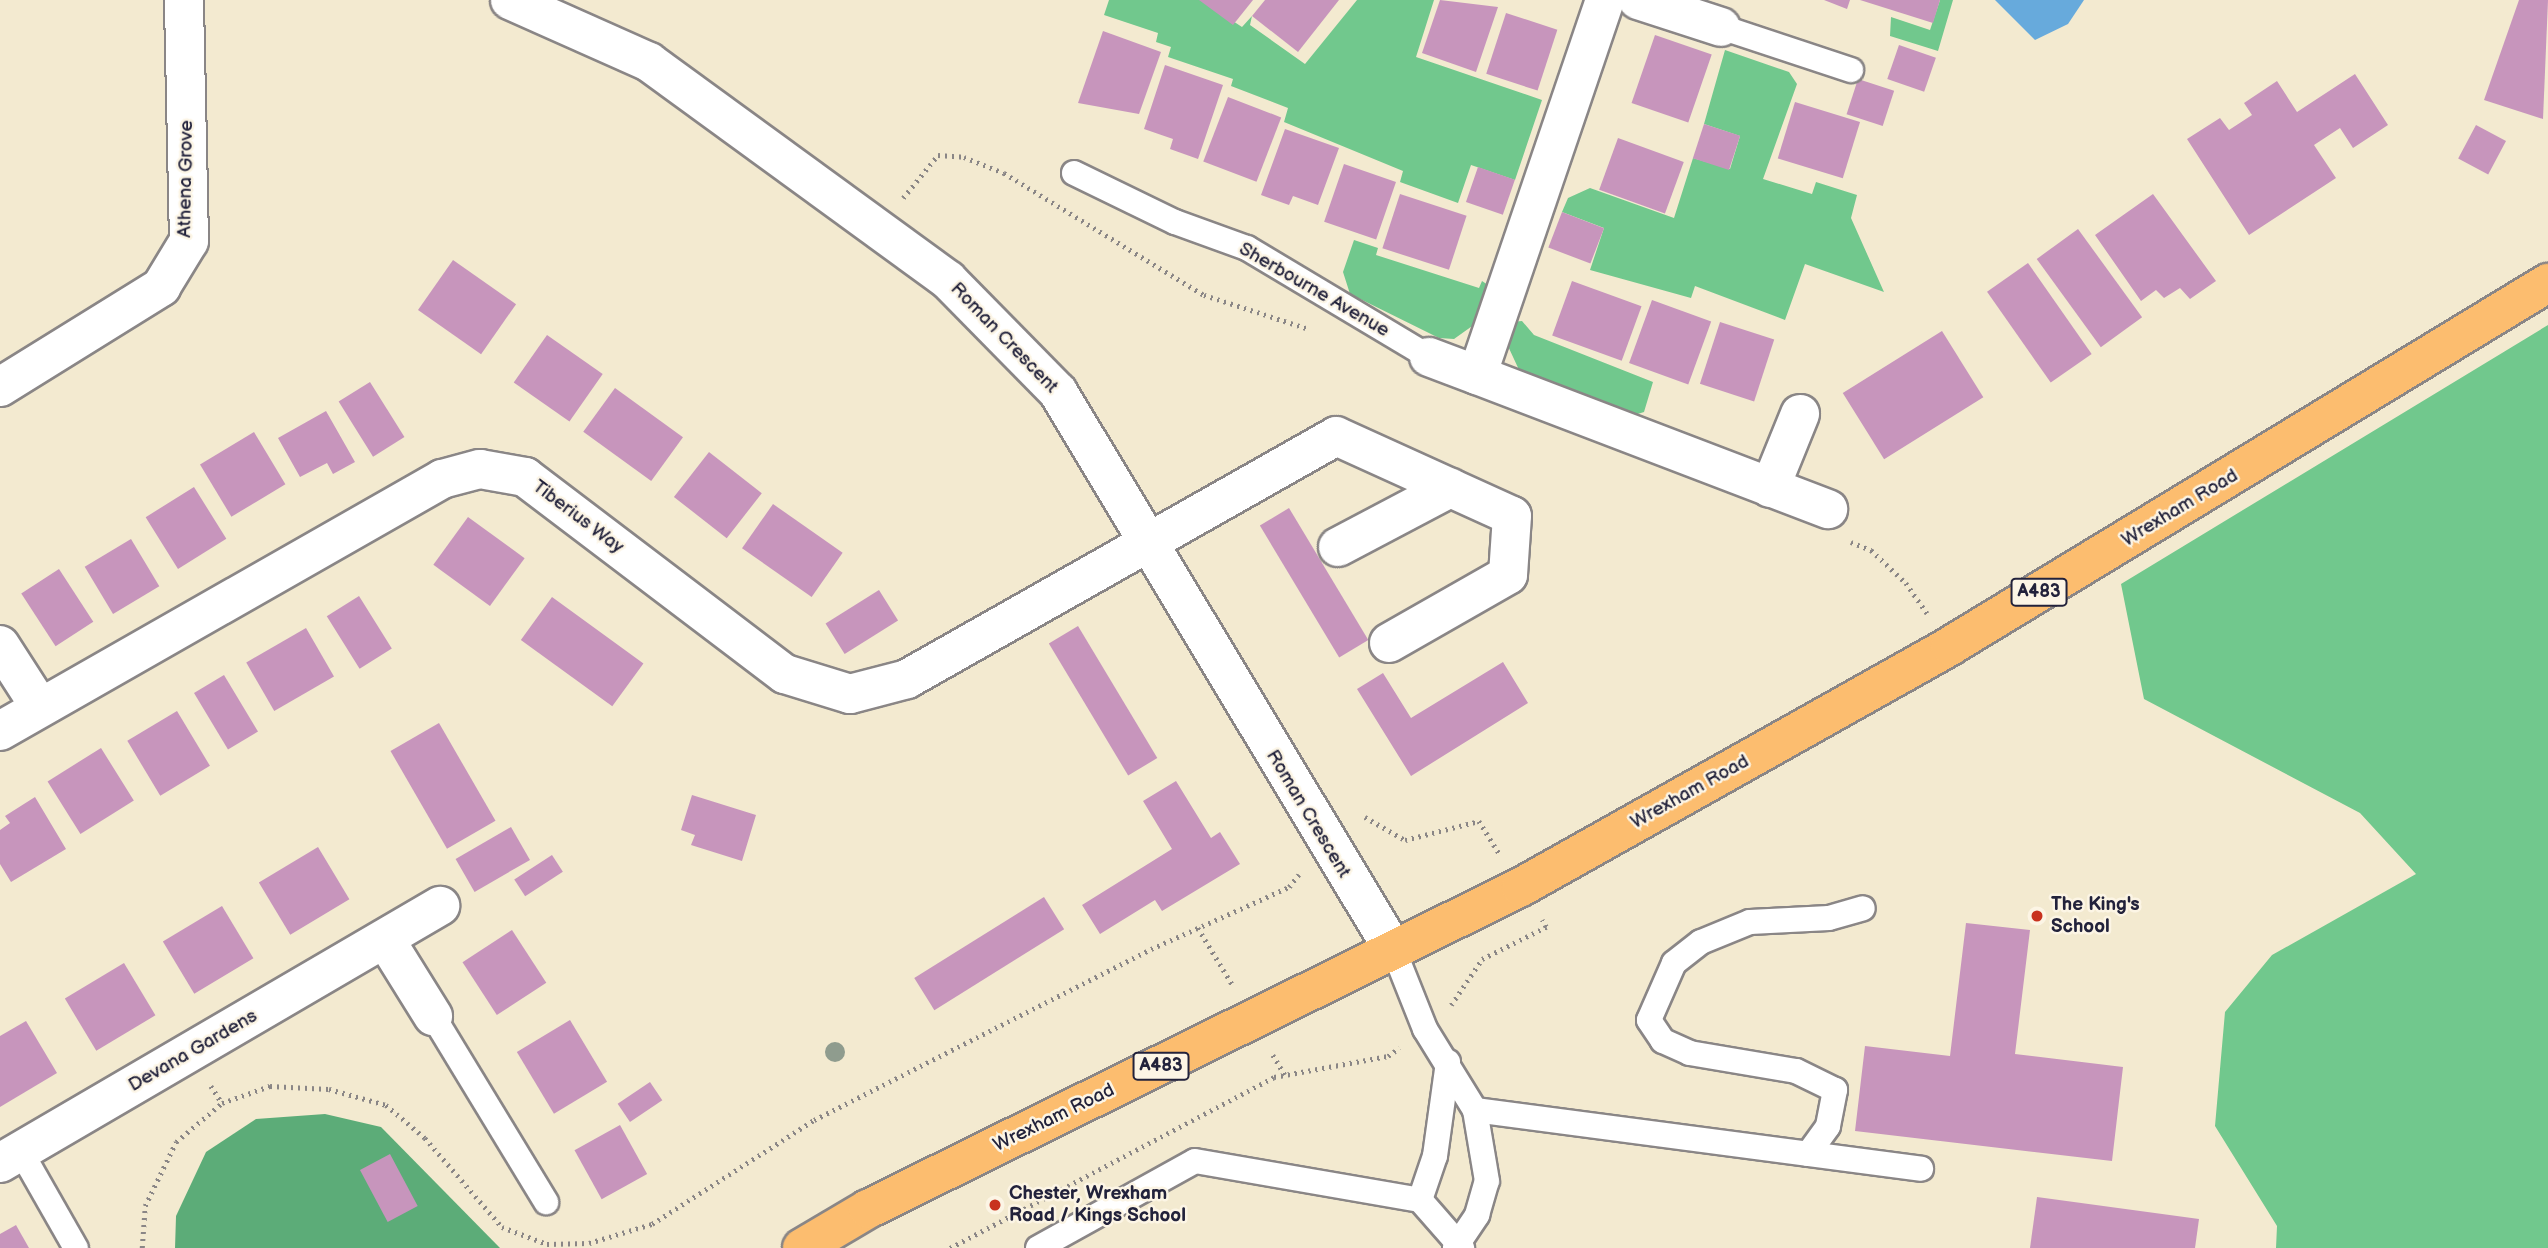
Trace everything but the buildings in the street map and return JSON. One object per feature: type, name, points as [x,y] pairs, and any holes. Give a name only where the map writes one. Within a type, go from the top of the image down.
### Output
[{"type":"highway","name":"Wrexham Road","points":[[802,1248],[868,1209],[1521,887],[1950,646],[2548,283]]},
{"type":"street","name":"Athena Grove","points":[[0,387],[161,287],[188,241],[184,0]]},
{"type":"street","name":"Roman Crescent","points":[[510,0],[649,62],[948,280],[1058,392],[1144,544],[1394,951]]},
{"type":"street","points":[[1477,375],[1605,0]]},
{"type":"street","points":[[1638,0],[1721,27]]},
{"type":"street","name":"Sherbourne Avenue","points":[[1429,357],[1828,509]]},
{"type":"street","points":[[1770,488],[1800,415]]},
{"type":"street","name":"Tiberius Way","points":[[0,731],[442,479],[480,469],[524,477],[785,674],[850,694],[907,679],[1336,436],[1450,488]]},
{"type":"street","points":[[1338,547],[1450,488],[1513,516],[1508,575],[1389,643]]},
{"type":"street","points":[[0,645],[40,707]]},
{"type":"street","name":"Devana Gardens","points":[[10,1156],[440,906]]},
{"type":"street","points":[[385,939],[433,1016]]},
{"type":"lane","points":[[1721,27],[1851,70]]},
{"type":"lane","name":"Sherbourne Avenue","points":[[1074,173],[1247,248],[1429,357]]},
{"type":"lane","points":[[1808,1154],[1828,1126],[1835,1090],[1796,1071],[1690,1053],[1662,1041],[1649,1020],[1674,963],[1701,942],[1750,922],[1829,918],[1863,908]]},
{"type":"lane","points":[[1038,1248],[1195,1161],[1420,1200],[1459,1247],[1487,1181],[1475,1110],[1425,1028],[1394,951]]},
{"type":"lane","points":[[433,1016],[546,1202]]},
{"type":"lane","points":[[1420,1200],[1436,1156],[1448,1062]]},
{"type":"lane","points":[[1475,1110],[1921,1170]]},
{"type":"lane","points":[[10,1156],[76,1248]]},
{"type":"path","points":[[903,199],[938,155],[964,156],[1004,173],[1203,295],[1319,332]]},
{"type":"path","points":[[1828,509],[1821,530],[1871,550],[1906,583],[1950,646]]},
{"type":"path","points":[[1364,816],[1405,840],[1479,821]]},
{"type":"path","points":[[142,1248],[145,1206],[176,1142],[222,1103],[270,1086],[329,1089],[386,1105],[425,1138],[502,1227],[547,1244],[615,1235],[652,1224],[814,1120],[1198,928],[1289,887]]},
{"type":"path","points":[[950,1248],[1274,1077],[1388,1056],[1447,1012],[1482,958],[1546,927],[1521,887]]},
{"type":"path","points":[[1198,928],[1220,964]]},
{"type":"green space","points":[[1109,0],[1201,0],[1242,27],[1252,16],[1250,25],[1305,64],[1357,0],[1434,0],[1416,57],[1542,100],[1515,180],[1471,165],[1458,203],[1400,182],[1403,171],[1284,122],[1288,108],[1231,86],[1233,79],[1168,57],[1171,47],[1156,42],[1158,33],[1104,15]]},
{"type":"green space","points":[[1940,0],[1953,0],[1938,51],[1890,36],[1891,17],[1930,30]]},
{"type":"green space","points":[[1725,50],[1789,72],[1797,84],[1763,179],[1812,194],[1816,182],[1857,195],[1851,218],[1884,292],[1805,264],[1785,320],[1695,286],[1691,298],[1590,270],[1604,228],[1562,212],[1568,198],[1590,188],[1674,218],[1693,158],[1730,169],[1740,136],[1704,124]]},
{"type":"green space","points":[[1354,240],[1378,248],[1376,255],[1479,288],[1482,281],[1488,285],[1475,324],[1454,339],[1439,338],[1350,294],[1343,272]]},
{"type":"green space","points":[[1522,321],[1534,335],[1653,382],[1644,412],[1628,417],[1520,372],[1507,344],[1511,322]]},
{"type":"green space","points":[[2548,325],[2548,1248],[2276,1248],[2277,1226],[2215,1126],[2225,1012],[2272,955],[2416,874],[2360,813],[2144,699],[2121,584]]},
{"type":"green space","points":[[325,1114],[381,1127],[500,1248],[175,1248],[176,1216],[206,1152],[256,1119]]},
{"type":"water","points":[[1995,0],[2084,0],[2068,24],[2035,40]]},
{"type":"place","name":"The King's School","points":[[2037,916]]},
{"type":"place","name":"Chester, Wrexham Road / Kings School","points":[[995,1205]]}]
